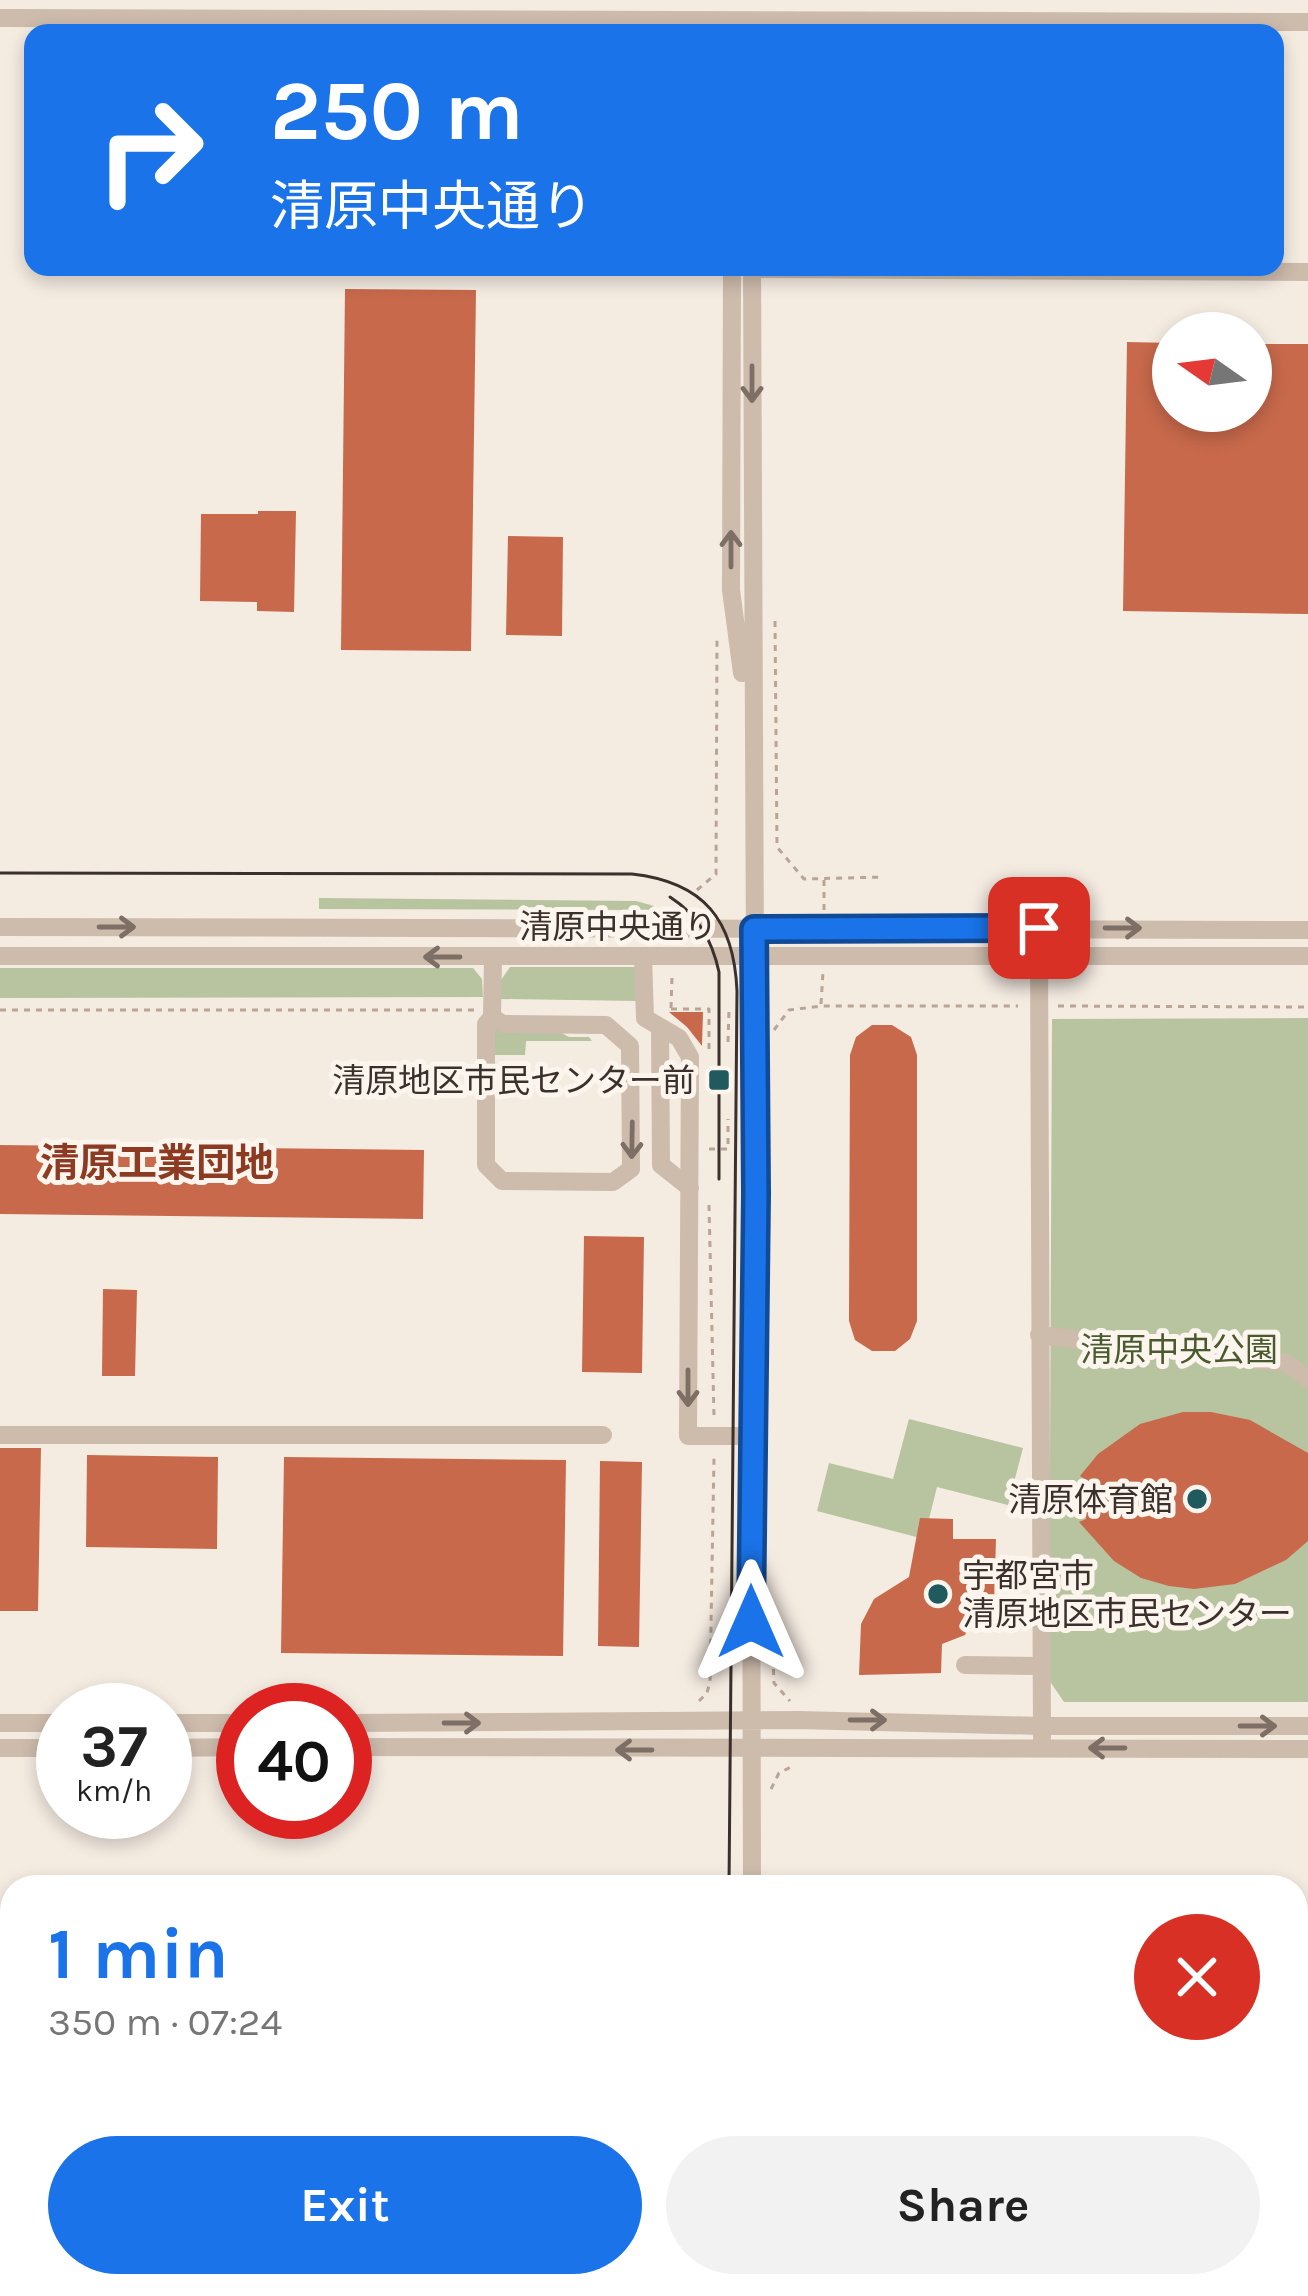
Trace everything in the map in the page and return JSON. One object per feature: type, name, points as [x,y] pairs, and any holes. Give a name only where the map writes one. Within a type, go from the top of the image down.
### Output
[{"type":"street","points":[[0,18],[313,9],[663,24]]},
{"type":"street","points":[[1086,24],[1308,22]]},
{"type":"street","points":[[746,276],[756,1194],[752,1875]]},
{"type":"street","name":"清原中央通り","points":[[0,927],[1308,930]]},
{"type":"street","points":[[1039,928],[1042,1748]]},
{"type":"street","name":"清原中央通り","points":[[0,956],[1308,956]]},
{"type":"street","points":[[492,1014],[503,1024],[606,1025],[630,1046],[631,1169],[613,1182],[502,1181],[485,1165],[493,956]]},
{"type":"street","points":[[643,956],[645,1018],[679,1038],[690,1057],[688,1436],[751,1436]]},
{"type":"street","points":[[660,1027],[661,1165],[690,1188]]},
{"type":"street","points":[[1039,1335],[1286,1363],[1308,1379]]},
{"type":"street","points":[[0,1436],[602,1435]]},
{"type":"street","points":[[965,1665],[1041,1666]]},
{"type":"street","points":[[372,1723],[751,1720],[1308,1726]]},
{"type":"street","points":[[0,1723],[36,1723]]},
{"type":"street","points":[[372,1747],[1308,1748]]},
{"type":"street","points":[[0,1748],[36,1748]]},
{"type":"path","points":[[776,621],[777,847],[804,879],[884,877]]},
{"type":"path","points":[[698,890],[716,874],[717,623]]},
{"type":"path","points":[[824,877],[824,914]]},
{"type":"path","points":[[671,1010],[672,968]]},
{"type":"path","points":[[821,1006],[823,970]]},
{"type":"path","points":[[643,1009],[709,1009]]},
{"type":"path","points":[[0,1010],[492,1014]]},
{"type":"path","points":[[728,1042],[729,1010]]},
{"type":"path","points":[[774,1049],[774,1028],[789,1010]]},
{"type":"path","points":[[709,1149],[728,1149],[728,1119]]},
{"type":"path","points":[[771,1610],[773,1683],[784,1697],[804,1705]]},
{"type":"green space","points":[[319,898],[636,901],[654,906],[653,910],[319,909]]},
{"type":"green space","points":[[510,967],[638,967],[637,1001],[501,999],[501,980]]},
{"type":"green space","points":[[0,968],[473,968],[482,979],[483,997],[0,998]]},
{"type":"green space","name":"清原中央公園","points":[[1308,1018],[1308,1702],[1064,1702],[1049,1680],[1052,1019]]},
{"type":"green space","points":[[492,1028],[554,1029],[592,1041],[526,1041],[525,1055],[492,1055]]},
{"type":"green space","points":[[909,1419],[1023,1448],[1008,1505],[937,1487],[924,1539],[817,1511],[829,1463],[893,1479]]},
{"type":"building","points":[[345,289],[476,290],[471,651],[341,650]]},
{"type":"building","points":[[1127,342],[1152,343],[1152,432],[1272,432],[1272,344],[1308,344],[1308,614],[1123,611]]},
{"type":"building","points":[[296,511],[294,612],[257,611],[257,602],[200,601],[201,514]]},
{"type":"building","points":[[508,536],[563,537],[562,636],[506,635]]},
{"type":"building","points":[[669,1012],[703,1012],[702,1046],[687,1027]]},
{"type":"building","points":[[872,1025],[892,1025],[911,1037],[917,1055],[917,1321],[910,1339],[895,1351],[872,1351],[855,1340],[849,1321],[850,1055],[856,1037]]},
{"type":"building","points":[[0,1145],[424,1150],[423,1219],[0,1214]]},
{"type":"building","points":[[584,1236],[644,1237],[642,1373],[582,1372]]},
{"type":"building","points":[[103,1289],[137,1290],[135,1376],[102,1376]]},
{"type":"building","name":"清原体育館","points":[[1183,1412],[1250,1420],[1308,1453],[1308,1541],[1286,1560],[1235,1584],[1194,1589],[1169,1586],[1141,1578],[1114,1561],[1079,1522],[1086,1519],[1080,1476],[1098,1454],[1140,1424]]},
{"type":"building","points":[[0,1448],[41,1448],[38,1611],[0,1611]]},
{"type":"building","points":[[87,1455],[218,1457],[217,1549],[86,1547]]},
{"type":"building","points":[[284,1457],[566,1460],[563,1656],[281,1653]]},
{"type":"building","points":[[600,1461],[642,1462],[639,1647],[598,1646]]},
{"type":"building","name":"宇都宮市 清原地区市民センター","points":[[920,1518],[953,1519],[953,1539],[996,1539],[994,1605],[981,1605],[965,1635],[942,1644],[941,1673],[859,1675],[861,1624],[874,1599],[909,1577]]},
{"type":"tram line","points":[[0,873],[632,874],[678,886],[710,909],[729,944],[737,991],[729,1875]]},
{"type":"tram line","points":[[670,897],[702,929],[719,972],[719,1179]]},
{"type":"place","name":"清原地区市民センター前","points":[[719,1080]]},
{"type":"place","name":"清原体育館","points":[[1197,1499]]},
{"type":"place","name":"宇都宮市 清原地区市民センター","points":[[938,1594]]},
{"type":"district","name":"清原工業団地","points":[[157,1162]]},
{"type":"route","points":[[751,1622],[754,929],[1039,928]]}]
